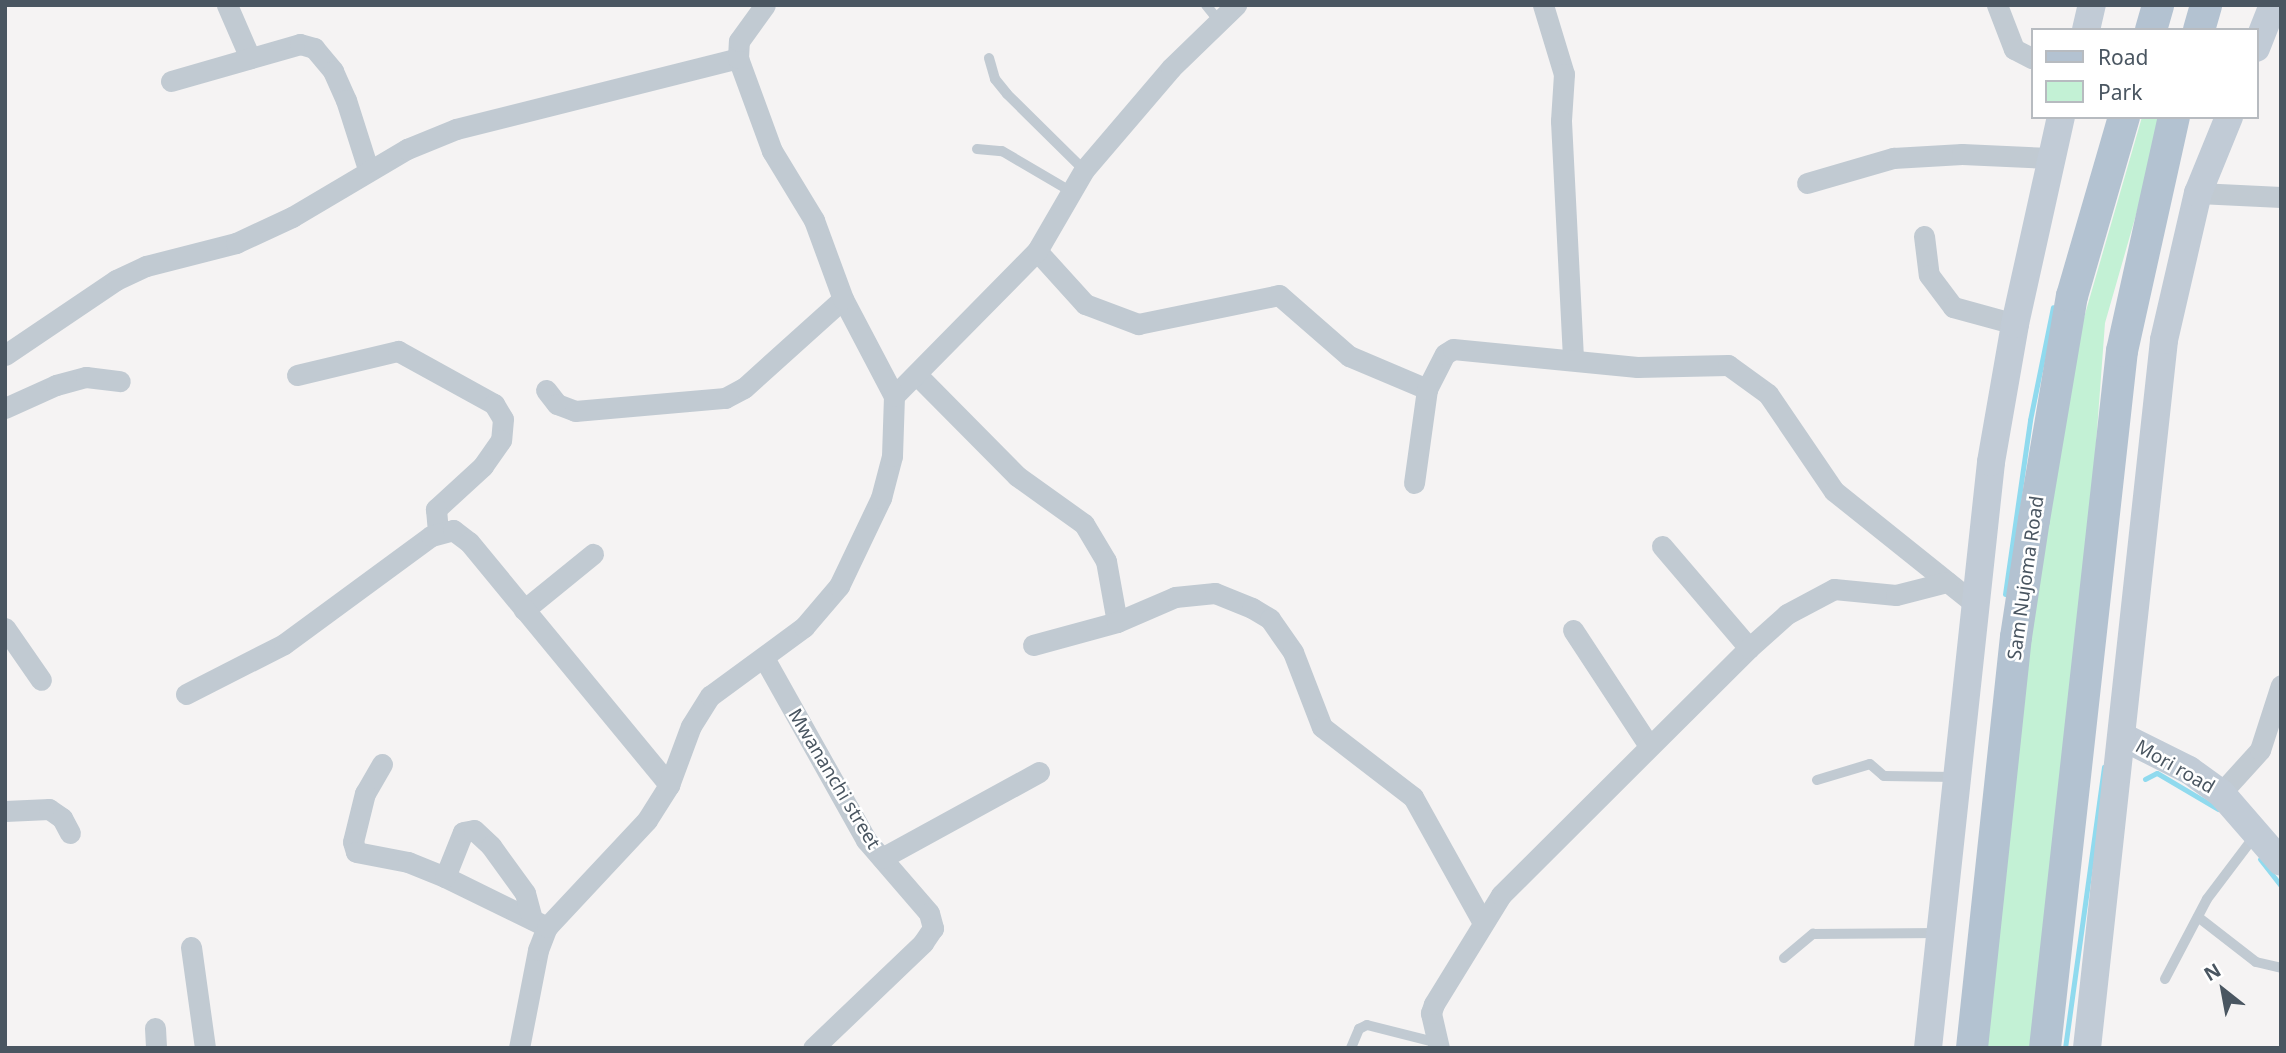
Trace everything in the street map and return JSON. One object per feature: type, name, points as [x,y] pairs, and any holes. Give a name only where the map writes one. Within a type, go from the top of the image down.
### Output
[{"type":"main road","points":[[2152,28],[2158,5]]},
{"type":"main road","points":[[2200,28],[2206,5]]},
{"type":"main road","name":"Sam Nujoma Road","points":[[1972,1048],[2016,637],[2034,520],[2073,296],[2123,119]]},
{"type":"main road","points":[[2045,1048],[2122,351],[2174,119]]},
{"type":"street","points":[[227,5],[250,58]]},
{"type":"street","points":[[540,923],[617,856],[670,785],[691,726],[710,696],[804,627],[839,586],[881,498],[892,456],[894,397],[843,299],[814,220],[767,141],[738,58],[739,41],[765,5]]},
{"type":"street","points":[[894,397],[918,376],[1037,251],[1084,170],[1212,13],[1236,5]]},
{"type":"street","points":[[1543,5],[1564,74],[1562,121],[1573,360]]},
{"type":"street","points":[[1997,5],[2014,49],[2030,57]]},
{"type":"street","points":[[2086,28],[2092,5]]},
{"type":"street","points":[[2258,43],[2273,5]]},
{"type":"street","points":[[171,81],[300,44],[314,48],[333,71],[346,100],[368,169]]},
{"type":"street","points":[[5,355],[116,281],[146,266],[236,243],[292,217],[368,169],[456,129],[738,58]]},
{"type":"street","points":[[1928,1048],[1991,462],[2015,324],[2050,158],[2061,119]]},
{"type":"street","points":[[2087,1048],[2123,737],[2164,340],[2198,193],[2228,119]]},
{"type":"street","points":[[1807,183],[1893,158],[1962,154],[2050,158]]},
{"type":"street","points":[[2198,193],[2281,197]]},
{"type":"street","points":[[1924,236],[1929,275],[1953,307],[2015,324]]},
{"type":"street","points":[[1037,251],[1085,304],[1138,324],[1279,295],[1349,356],[1427,388]]},
{"type":"street","points":[[546,390],[556,404],[575,411],[724,398],[744,388],[843,299]]},
{"type":"street","points":[[1413,483],[1427,388],[1445,354],[1453,349],[1637,367],[1714,362],[1742,371],[1768,394],[1834,491],[1975,604]]},
{"type":"street","points":[[297,375],[398,351],[494,404],[503,419],[501,440],[483,466],[436,509],[438,531]]},
{"type":"street","points":[[918,376],[1017,476],[1084,524],[1106,561],[1118,622]]},
{"type":"street","points":[[5,408],[56,385],[86,377],[120,381]]},
{"type":"street","points":[[186,694],[284,644],[438,531],[459,533],[670,785]]},
{"type":"street","points":[[1662,546],[1749,648]]},
{"type":"street","points":[[524,610],[593,554]]},
{"type":"street","points":[[1438,1045],[1434,1004],[1482,921],[1521,874],[1648,744],[1749,648],[1787,614],[1833,589],[1896,595],[1947,582]]},
{"type":"street","points":[[1034,645],[1118,622],[1175,597],[1197,593],[1233,597],[1270,619],[1293,652],[1315,717],[1413,797],[1482,921]]},
{"type":"street","points":[[5,628],[41,680]]},
{"type":"street","points":[[1573,630],[1648,744]]},
{"type":"street","name":"Mwananchi street","points":[[764,657],[866,840],[929,912],[933,928],[923,943],[813,1048]]},
{"type":"street","points":[[2221,793],[2260,750],[2281,685]]},
{"type":"street","name":"Mori road","points":[[2123,737],[2189,770],[2221,793],[2281,862]]},
{"type":"street","points":[[382,764],[365,793],[353,842],[356,852],[408,862],[540,923]]},
{"type":"street","points":[[882,858],[1039,772]]},
{"type":"street","points":[[5,811],[49,809],[62,818],[70,833]]},
{"type":"street","points":[[445,877],[463,832],[474,830],[491,846],[525,892],[540,923],[538,950],[519,1048]]},
{"type":"street","points":[[191,947],[205,1048]]},
{"type":"lane","points":[[989,58],[995,79],[1007,94],[1084,170]]},
{"type":"lane","points":[[977,149],[1002,151],[1072,192]]},
{"type":"lane","points":[[1817,780],[1870,764],[1884,776],[1958,777]]},
{"type":"lane","points":[[2165,979],[2198,917],[2257,833]]},
{"type":"lane","points":[[2198,917],[2256,962],[2281,968]]},
{"type":"lane","points":[[1784,958],[1813,934],[1939,933]]},
{"type":"lane","points":[[1351,1048],[1359,1029],[1367,1024],[1438,1045]]},
{"type":"green space","points":[[2141,119],[2163,119],[2105,323],[2080,659],[2035,1048],[1984,1048],[2024,656],[2081,328]]},
{"type":"waterway","points":[[2005,594],[2030,420],[2053,307]]},
{"type":"waterway","points":[[2065,1048],[2104,767]]},
{"type":"waterway","points":[[2145,779],[2157,773],[2218,809]]},
{"type":"waterway","points":[[2260,859],[2281,886]]}]
